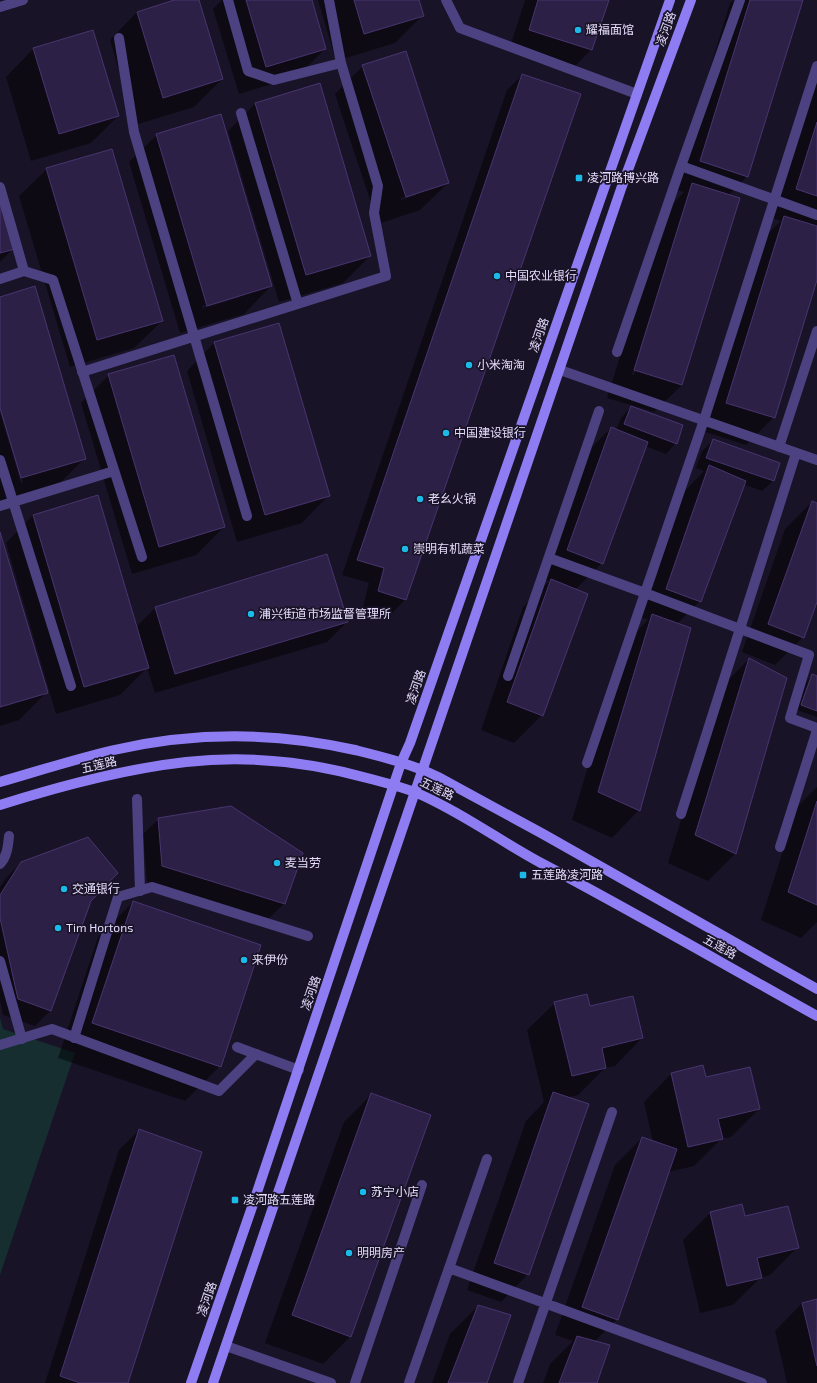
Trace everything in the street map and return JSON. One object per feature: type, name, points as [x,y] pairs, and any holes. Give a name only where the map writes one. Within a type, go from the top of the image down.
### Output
[{"type":"street","points":[[0,7],[23,0]]},
{"type":"street","points":[[228,0],[248,71],[274,80],[341,63]]},
{"type":"street","points":[[82,372],[386,276],[374,212],[378,186],[341,63],[329,0]]},
{"type":"street","points":[[446,0],[460,28],[637,94]]},
{"type":"street","name":"凌河路","points":[[191,1383],[401,763],[410,743],[670,0]]},
{"type":"street","name":"凌河路","points":[[213,1383],[622,186],[691,0]]},
{"type":"street","points":[[617,352],[740,0]]},
{"type":"street","points":[[120,38],[134,132],[247,516]]},
{"type":"street","points":[[587,762],[704,420],[817,66]]},
{"type":"street","points":[[241,113],[298,304]]},
{"type":"street","points":[[681,166],[817,215]]},
{"type":"street","points":[[0,187],[24,271]]},
{"type":"street","points":[[0,279],[24,271],[53,280],[142,556]]},
{"type":"street","points":[[779,447],[817,331]]},
{"type":"street","points":[[560,370],[817,460]]},
{"type":"street","points":[[508,676],[599,410]]},
{"type":"street","points":[[681,814],[796,453]]},
{"type":"street","points":[[0,460],[72,686]]},
{"type":"street","points":[[0,506],[114,471]]},
{"type":"street","points":[[549,558],[740,629],[813,654],[790,718],[817,729],[780,847]]},
{"type":"street","name":"五莲路","points":[[0,782],[80,758],[115,750],[185,738],[263,737],[320,743],[356,751],[422,769],[543,834],[817,989]]},
{"type":"street","name":"五莲路","points":[[0,805],[120,773],[194,762],[255,760],[323,767],[416,792],[817,1016]]},
{"type":"street","points":[[137,799],[140,891]]},
{"type":"street","points":[[0,864],[8,849],[9,836]]},
{"type":"street","points":[[74,1038],[118,898],[152,887],[308,936]]},
{"type":"street","points":[[0,961],[22,1039]]},
{"type":"street","points":[[0,1045],[52,1030],[219,1091],[256,1054]]},
{"type":"street","points":[[237,1047],[298,1070]]},
{"type":"street","points":[[518,1383],[612,1112]]},
{"type":"street","points":[[409,1383],[488,1159]]},
{"type":"street","points":[[355,1383],[422,1185]]},
{"type":"street","points":[[449,1268],[762,1383]]},
{"type":"street","points":[[226,1346],[331,1383]]},
{"type":"green space","points":[[0,1017],[3,1029],[75,1053],[0,1275]]},
{"type":"building","points":[[174,0],[199,0],[223,79],[163,98],[137,12]]},
{"type":"building","points":[[246,0],[312,0],[326,49],[266,67]]},
{"type":"building","points":[[354,0],[419,0],[424,16],[364,34]]},
{"type":"building","points":[[538,0],[609,0],[592,50],[529,30]]},
{"type":"building","points":[[750,0],[803,0],[748,177],[700,161]]},
{"type":"building","points":[[93,30],[119,116],[59,134],[33,48]]},
{"type":"building","points":[[406,51],[449,183],[406,197],[362,65]]},
{"type":"building","points":[[522,74],[581,94],[406,600],[378,591],[384,568],[357,560]]},
{"type":"building","points":[[320,83],[371,256],[306,275],[255,103]]},
{"type":"building","points":[[221,114],[272,286],[207,306],[156,134]]},
{"type":"building","points":[[817,122],[817,196],[796,189]]},
{"type":"building","points":[[112,149],[163,321],[97,340],[46,168]]},
{"type":"building","points":[[692,183],[740,198],[682,385],[634,370]]},
{"type":"building","points":[[0,197],[15,249],[0,253]]},
{"type":"building","points":[[784,216],[817,226],[817,280],[775,418],[726,403]]},
{"type":"building","points":[[35,286],[86,459],[21,478],[0,408],[0,297]]},
{"type":"building","points":[[279,323],[330,496],[265,515],[214,342]]},
{"type":"building","points":[[174,355],[225,527],[159,547],[108,374]]},
{"type":"building","points":[[631,406],[683,425],[677,444],[624,424]]},
{"type":"building","points":[[611,427],[648,442],[603,564],[567,550]]},
{"type":"building","points":[[713,439],[780,463],[774,481],[706,458]]},
{"type":"building","points":[[709,465],[746,481],[701,602],[666,589]]},
{"type":"building","points":[[98,495],[149,668],[84,687],[33,515]]},
{"type":"building","points":[[812,501],[817,503],[817,602],[804,638],[768,624]]},
{"type":"building","points":[[0,532],[48,693],[0,707]]},
{"type":"building","name":"浦兴街道市场监督管理所","points":[[327,554],[348,622],[175,674],[155,607]]},
{"type":"building","points":[[551,579],[588,594],[543,716],[507,702]]},
{"type":"building","points":[[652,614],[691,628],[640,811],[598,792]]},
{"type":"building","points":[[749,658],[787,678],[736,854],[695,835]]},
{"type":"building","points":[[812,674],[817,676],[817,711],[801,705]]},
{"type":"building","points":[[817,801],[817,905],[788,892]]},
{"type":"building","points":[[231,806],[303,853],[285,904],[162,866],[158,818]]},
{"type":"building","points":[[88,837],[118,873],[91,901],[51,1011],[18,999],[0,918],[0,895],[21,862]]},
{"type":"building","points":[[133,901],[261,945],[221,1067],[92,1023]]},
{"type":"building","points":[[587,994],[590,1006],[633,996],[643,1038],[602,1048],[606,1068],[572,1076],[554,1002]]},
{"type":"building","points":[[703,1065],[706,1077],[750,1067],[760,1109],[718,1119],[723,1139],[688,1147],[671,1073]]},
{"type":"building","points":[[553,1092],[589,1104],[529,1275],[494,1263]]},
{"type":"building","points":[[371,1093],[431,1115],[351,1337],[292,1315]]},
{"type":"building","points":[[139,1129],[202,1152],[128,1383],[80,1383],[60,1376]]},
{"type":"building","points":[[642,1137],[677,1149],[618,1320],[582,1307]]},
{"type":"building","points":[[742,1204],[745,1216],[788,1206],[799,1248],[757,1258],[762,1278],[727,1286],[710,1212]]},
{"type":"building","points":[[817,1299],[817,1366],[802,1303]]},
{"type":"building","points":[[478,1305],[511,1315],[487,1383],[448,1383]]},
{"type":"building","points":[[577,1336],[610,1345],[597,1383],[559,1383]]},
{"type":"place","name":"耀福面馆","points":[[578,30]]},
{"type":"place","name":"凌河路博兴路","points":[[579,178]]},
{"type":"place","name":"中国农业银行","points":[[497,276]]},
{"type":"place","name":"小米淘淘","points":[[469,365]]},
{"type":"place","name":"中国建设银行","points":[[446,433]]},
{"type":"place","name":"老幺火锅","points":[[420,499]]},
{"type":"place","name":"崇明有机蔬菜","points":[[405,549]]},
{"type":"place","name":"浦兴街道市场监督管理所","points":[[251,614]]},
{"type":"place","name":"麦当劳","points":[[277,863]]},
{"type":"place","name":"五莲路凌河路","points":[[523,875]]},
{"type":"place","name":"交通银行","points":[[64,889]]},
{"type":"place","name":"Tim Hortons","points":[[58,928]]},
{"type":"place","name":"来伊份","points":[[244,960]]},
{"type":"place","name":"苏宁小店","points":[[363,1192]]},
{"type":"place","name":"凌河路五莲路","points":[[235,1200]]},
{"type":"place","name":"明明房产","points":[[349,1253]]}]
